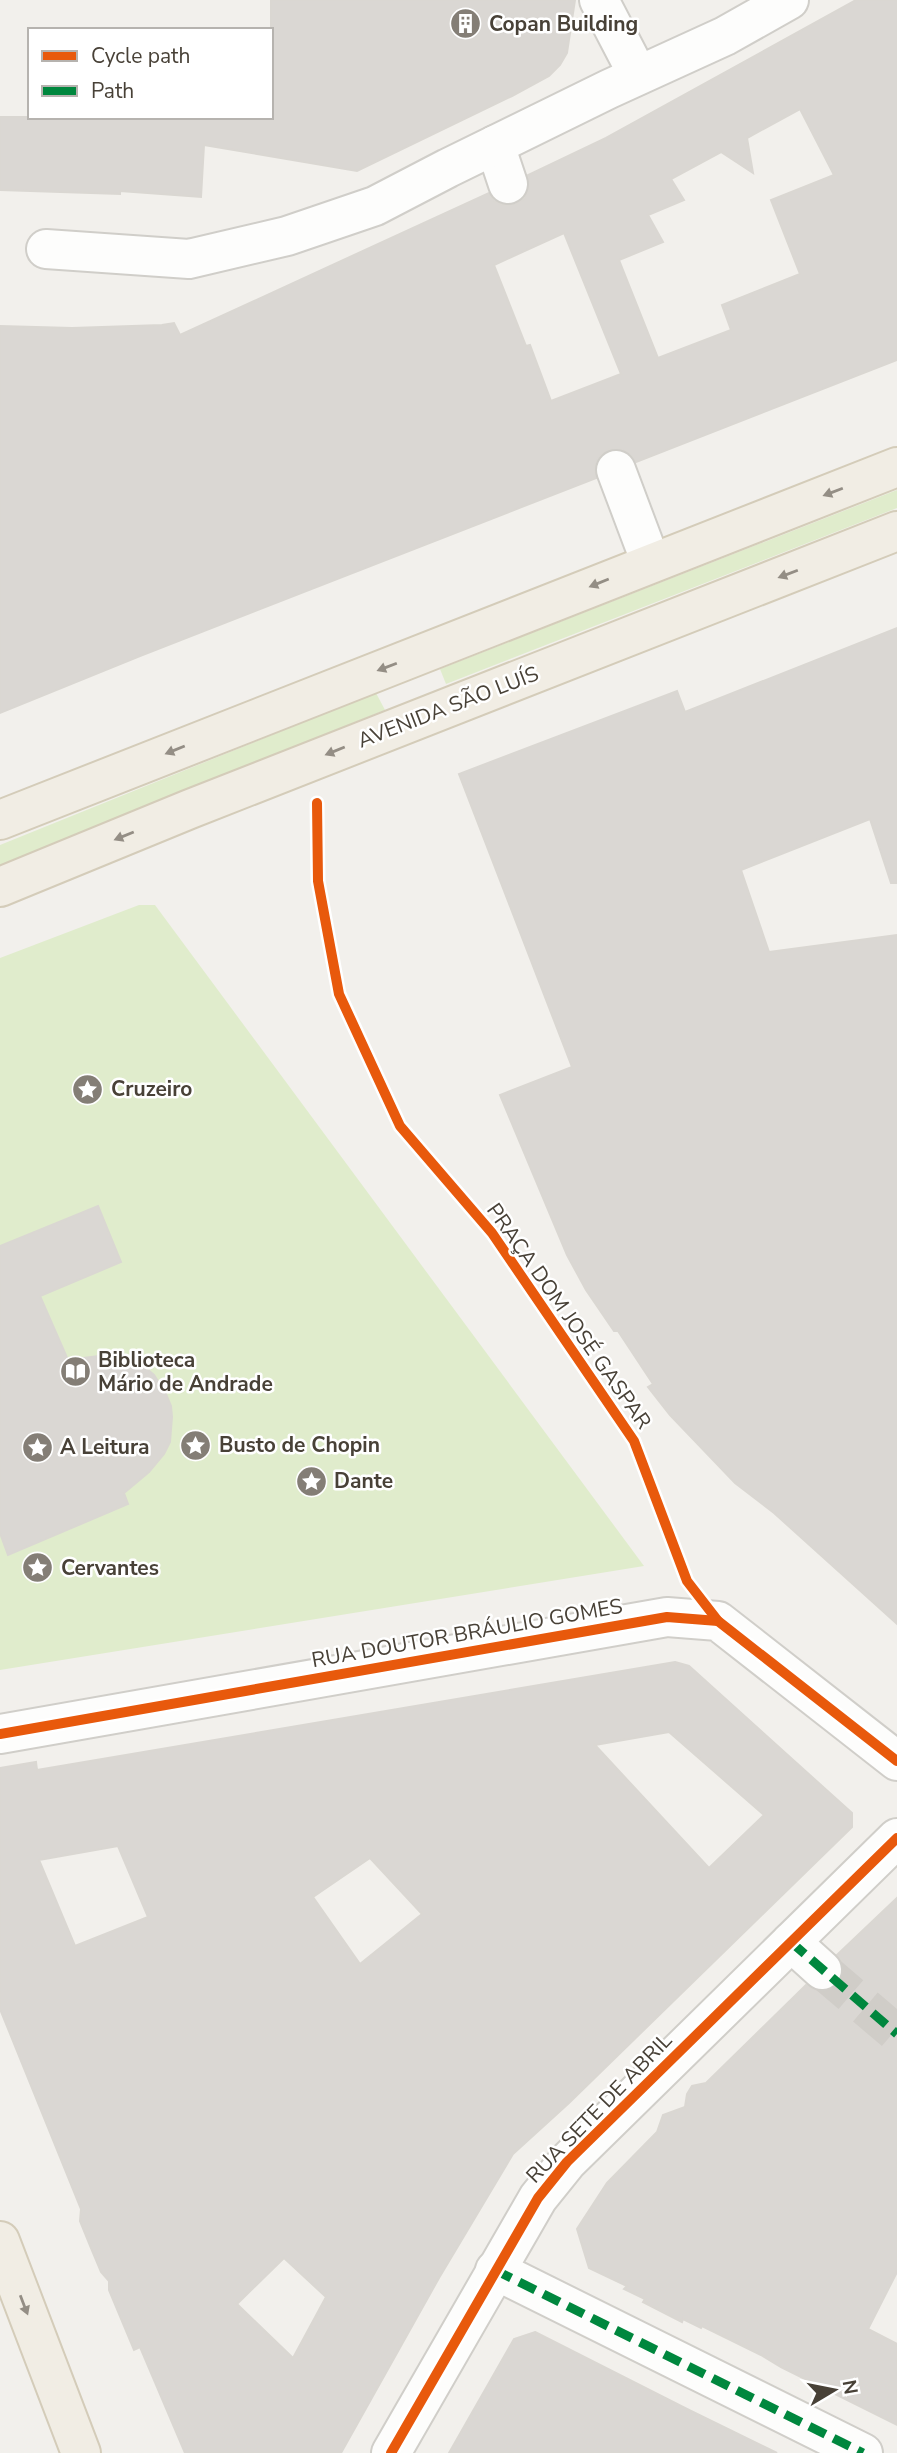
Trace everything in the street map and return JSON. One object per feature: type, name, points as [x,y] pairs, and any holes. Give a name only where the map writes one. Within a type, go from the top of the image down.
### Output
[{"type":"main road","points":[[0,820],[897,467]]},
{"type":"main road","name":"AVENIDA SÃO LUÍS","points":[[0,887],[267,778],[897,531]]},
{"type":"main road","points":[[0,2241],[81,2453]]},
{"type":"street","points":[[598,0],[638,75]]},
{"type":"street","points":[[46,249],[189,259],[287,236],[375,206],[638,75],[725,36],[789,0]]},
{"type":"street","points":[[495,145],[508,184]]},
{"type":"street","points":[[616,470],[651,563]]},
{"type":"street","name":"RUA DOUTOR BRÁULIO GOMES","points":[[0,1734],[667,1618],[718,1621],[897,1761]]},
{"type":"street","name":"RUA SETE DE ABRIL","points":[[391,2453],[538,2198],[567,2162],[897,1838]]},
{"type":"street","points":[[791,1942],[822,1970]]},
{"type":"street","points":[[495,2270],[863,2453]]},
{"type":"green space","points":[[897,490],[897,508],[446,684],[440,669]]},
{"type":"green space","points":[[376,693],[385,710],[0,865],[0,845]]},
{"type":"green space","points":[[139,905],[155,905],[644,1566],[0,1670],[0,958]]},
{"type":"building","points":[[271,0],[575,0],[567,53],[549,76],[357,171],[204,145],[201,197],[120,191],[120,194],[0,190],[0,117],[273,119]]},
{"type":"building","points":[[856,0],[897,0],[897,360],[636,462],[630,454],[620,449],[608,450],[600,456],[595,466],[596,478],[0,713],[0,326],[72,328],[174,323],[180,335],[489,193],[494,201],[503,205],[516,204],[525,198],[529,189],[528,175],[606,138]],"holes":[[[800,109],[834,175],[771,200],[800,274],[722,305],[731,330],[658,358],[619,260],[663,242],[648,215],[684,200],[671,179],[721,152],[753,173],[747,138]],[[564,233],[621,374],[551,401],[530,345],[526,346],[494,265]]]},
{"type":"building","points":[[897,628],[897,883],[891,883],[870,819],[741,870],[769,952],[897,935],[897,1624],[774,1513],[735,1483],[670,1415],[648,1387],[653,1384],[618,1331],[614,1331],[586,1290],[567,1255],[500,1095],[572,1067],[459,774],[677,691],[685,712]]},
{"type":"building","name":"Biblioteca Mário de Andrade","points":[[98,1206],[121,1262],[40,1296],[68,1360],[114,1354],[136,1360],[154,1375],[171,1406],[170,1442],[149,1472],[124,1493],[128,1504],[8,1555],[0,1533],[0,1246]]},
{"type":"building","points":[[675,1662],[689,1666],[852,1813],[852,1827],[569,2103],[513,2154],[439,2278],[341,2453],[185,2453],[140,2347],[134,2350],[109,2290],[109,2281],[101,2272],[91,2248],[80,2221],[81,2209],[0,2009],[0,1768],[36,1762],[37,1770]],"holes":[[[669,1732],[764,1815],[709,1868],[595,1745]],[[118,1846],[148,1917],[75,1946],[39,1860]],[[370,1858],[422,1914],[360,1964],[313,1897]],[[284,2258],[326,2297],[293,2358],[237,2304]]]},
{"type":"building","points":[[897,1898],[897,2272],[868,2329],[897,2344],[897,2425],[702,2326],[701,2328],[683,2319],[682,2322],[643,2302],[645,2299],[624,2289],[627,2286],[589,2268],[577,2229],[607,2183],[657,2132],[663,2115],[685,2107],[687,2094],[692,2086],[706,2083],[806,1985],[818,1991],[828,1991],[838,1985],[843,1974],[843,1964],[837,1955]]},
{"type":"building","points":[[535,2332],[777,2453],[449,2453],[514,2339]]},
{"type":"tunnel","points":[[822,1970],[897,2034]]},
{"type":"marked path","points":[[791,1942],[897,2034]]},
{"type":"marked path","points":[[495,2270],[863,2453]]},
{"type":"cycle path","name":"PRAÇA DOM JOSÉ GASPAR","points":[[317,803],[318,881],[339,994],[400,1126],[492,1233],[634,1441],[687,1581],[718,1621],[897,1761]]},
{"type":"cycle path","points":[[0,1734],[667,1617],[718,1621]]},
{"type":"cycle path","points":[[391,2453],[538,2198],[567,2162],[897,1838]]},
{"type":"place","name":"Copan Building","points":[[466,24]]},
{"type":"place","name":"Cruzeiro","points":[[88,1089]]},
{"type":"place","name":"Biblioteca Mário de Andrade","points":[[75,1372]]},
{"type":"place","name":"Busto de Chopin","points":[[196,1445]]},
{"type":"place","name":"A Leitura","points":[[37,1447]]},
{"type":"place","name":"Dante","points":[[311,1481]]},
{"type":"place","name":"Cervantes","points":[[38,1568]]}]
